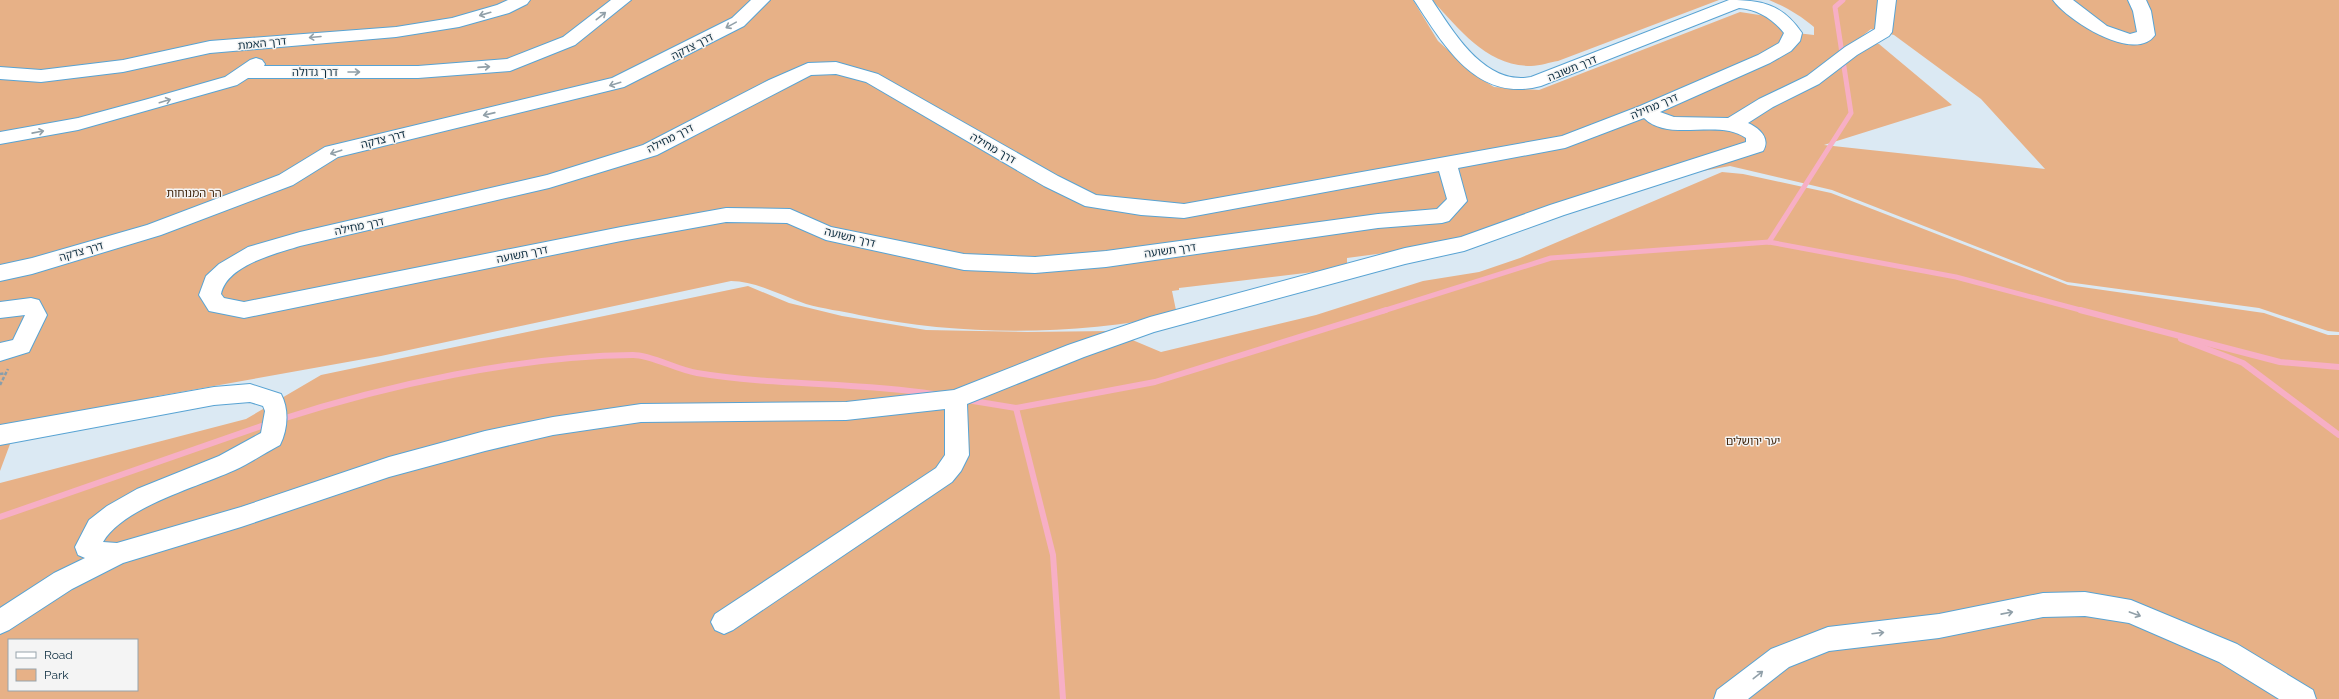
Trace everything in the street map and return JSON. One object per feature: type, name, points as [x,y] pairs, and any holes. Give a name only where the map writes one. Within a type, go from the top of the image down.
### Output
[{"type":"street","name":"דרך האמת","points":[[0,73],[41,76],[123,66],[210,47],[258,48],[276,41],[396,32],[453,23],[503,9],[522,0]]},
{"type":"street","name":"דרך גדולה","points":[[245,72],[418,72],[510,65],[569,41],[622,0]]},
{"type":"street","name":"דרך צדקה","points":[[0,273],[32,266],[154,230],[286,180],[332,152],[618,83],[738,22],[761,0]]},
{"type":"street","name":"דרך תשובה","points":[[1423,0],[1451,41],[1470,63],[1493,78],[1515,85],[1535,82],[1724,7],[1750,1]]},
{"type":"street","points":[[1732,124],[1766,103],[1813,80],[1852,51],[1883,32],[1887,0]]},
{"type":"street","points":[[2062,0],[2102,30],[2130,40],[2146,36],[2142,11],[2137,0]]},
{"type":"street","name":"דרך מחילה","points":[[210,295],[213,282],[226,268],[255,252],[300,239],[549,181],[650,150],[775,84],[808,69],[836,68],[872,78],[1051,181],[1092,201],[1141,208],[1184,211],[1565,142],[1647,110],[1764,59],[1788,44],[1793,33],[1788,25],[1764,8],[1750,1]]},
{"type":"street","points":[[0,138],[78,124],[231,81],[255,66],[258,48]]},
{"type":"street","points":[[0,622],[63,580],[117,554],[241,517],[389,467],[465,446],[553,426],[641,413],[846,411],[956,399],[1076,351],[1150,325],[1405,256],[1464,244],[1557,210],[1756,146],[1755,136],[1745,128],[1732,124],[1670,123],[1652,117],[1647,110]]},
{"type":"street","name":"דרך תשועה","points":[[210,295],[217,305],[244,310],[621,234],[726,215],[790,216],[826,233],[964,262],[1035,265],[1106,259],[1378,221],[1442,216],[1457,201],[1447,163]]},
{"type":"street","points":[[0,310],[31,306],[36,315],[21,346],[0,352]]},
{"type":"street","points":[[0,435],[214,396],[250,393],[273,400],[276,411],[272,438],[227,464],[146,496],[116,513],[98,528],[87,547],[99,553],[117,554]]},
{"type":"street","points":[[724,622],[944,475],[954,464],[957,455],[956,399]]},
{"type":"street","points":[[1727,699],[1780,658],[1828,639],[1939,626],[2043,605],[2085,604],[2131,612],[2228,653],[2303,699]]},
{"type":"path","points":[[0,374],[6,373],[0,385]]},
{"type":"green space","name":"הר המנוחות","points":[[0,0],[1413,0],[1438,41],[1478,77],[1494,87],[1539,90],[1740,12],[1766,16],[1788,32],[1814,35],[1814,27],[1809,23],[1781,5],[1769,0],[2339,0],[2339,332],[2328,331],[2259,308],[2067,282],[1832,190],[1730,166],[1631,184],[1452,244],[1347,258],[1347,268],[1179,288],[1179,290],[1172,291],[1177,315],[1098,327],[1018,331],[938,327],[899,322],[819,307],[806,304],[750,283],[731,281],[381,356],[158,396],[16,428],[0,471]],"holes":[[[1871,29],[1894,35],[1981,99],[2045,169],[1824,145],[1952,105],[1879,44],[1856,41]]]},
{"type":"green space","points":[[1432,0],[1719,0],[1558,61],[1531,66],[1501,60],[1488,53],[1464,34]]},
{"type":"green space","name":"יער ירושלים","points":[[1722,172],[1743,174],[1831,193],[2068,285],[2264,313],[2328,335],[2339,335],[2339,699],[0,699],[0,483],[246,419],[321,375],[748,286],[789,303],[842,316],[926,330],[1027,332],[1111,331],[1161,352],[1316,315],[1423,281],[1479,272],[1520,258]]},
{"type":"waterway","points":[[1769,242],[1851,113],[1835,7],[1843,0]]},
{"type":"waterway","points":[[1383,311],[1551,258],[1769,242]]},
{"type":"waterway","points":[[1769,242],[1956,277],[2084,311]]},
{"type":"waterway","points":[[1016,408],[1155,382],[1386,310]]},
{"type":"waterway","points":[[2080,310],[2280,362],[2339,367]]},
{"type":"waterway","points":[[2181,339],[2243,363],[2339,435]]},
{"type":"waterway","points":[[279,420],[364,395],[454,375],[545,361],[633,355],[648,357],[697,373],[726,377],[874,387],[933,394]]},
{"type":"waterway","points":[[967,400],[1016,408]]},
{"type":"waterway","points":[[1016,408],[1053,555],[1063,699]]},
{"type":"waterway","points":[[0,517],[270,423]]}]
